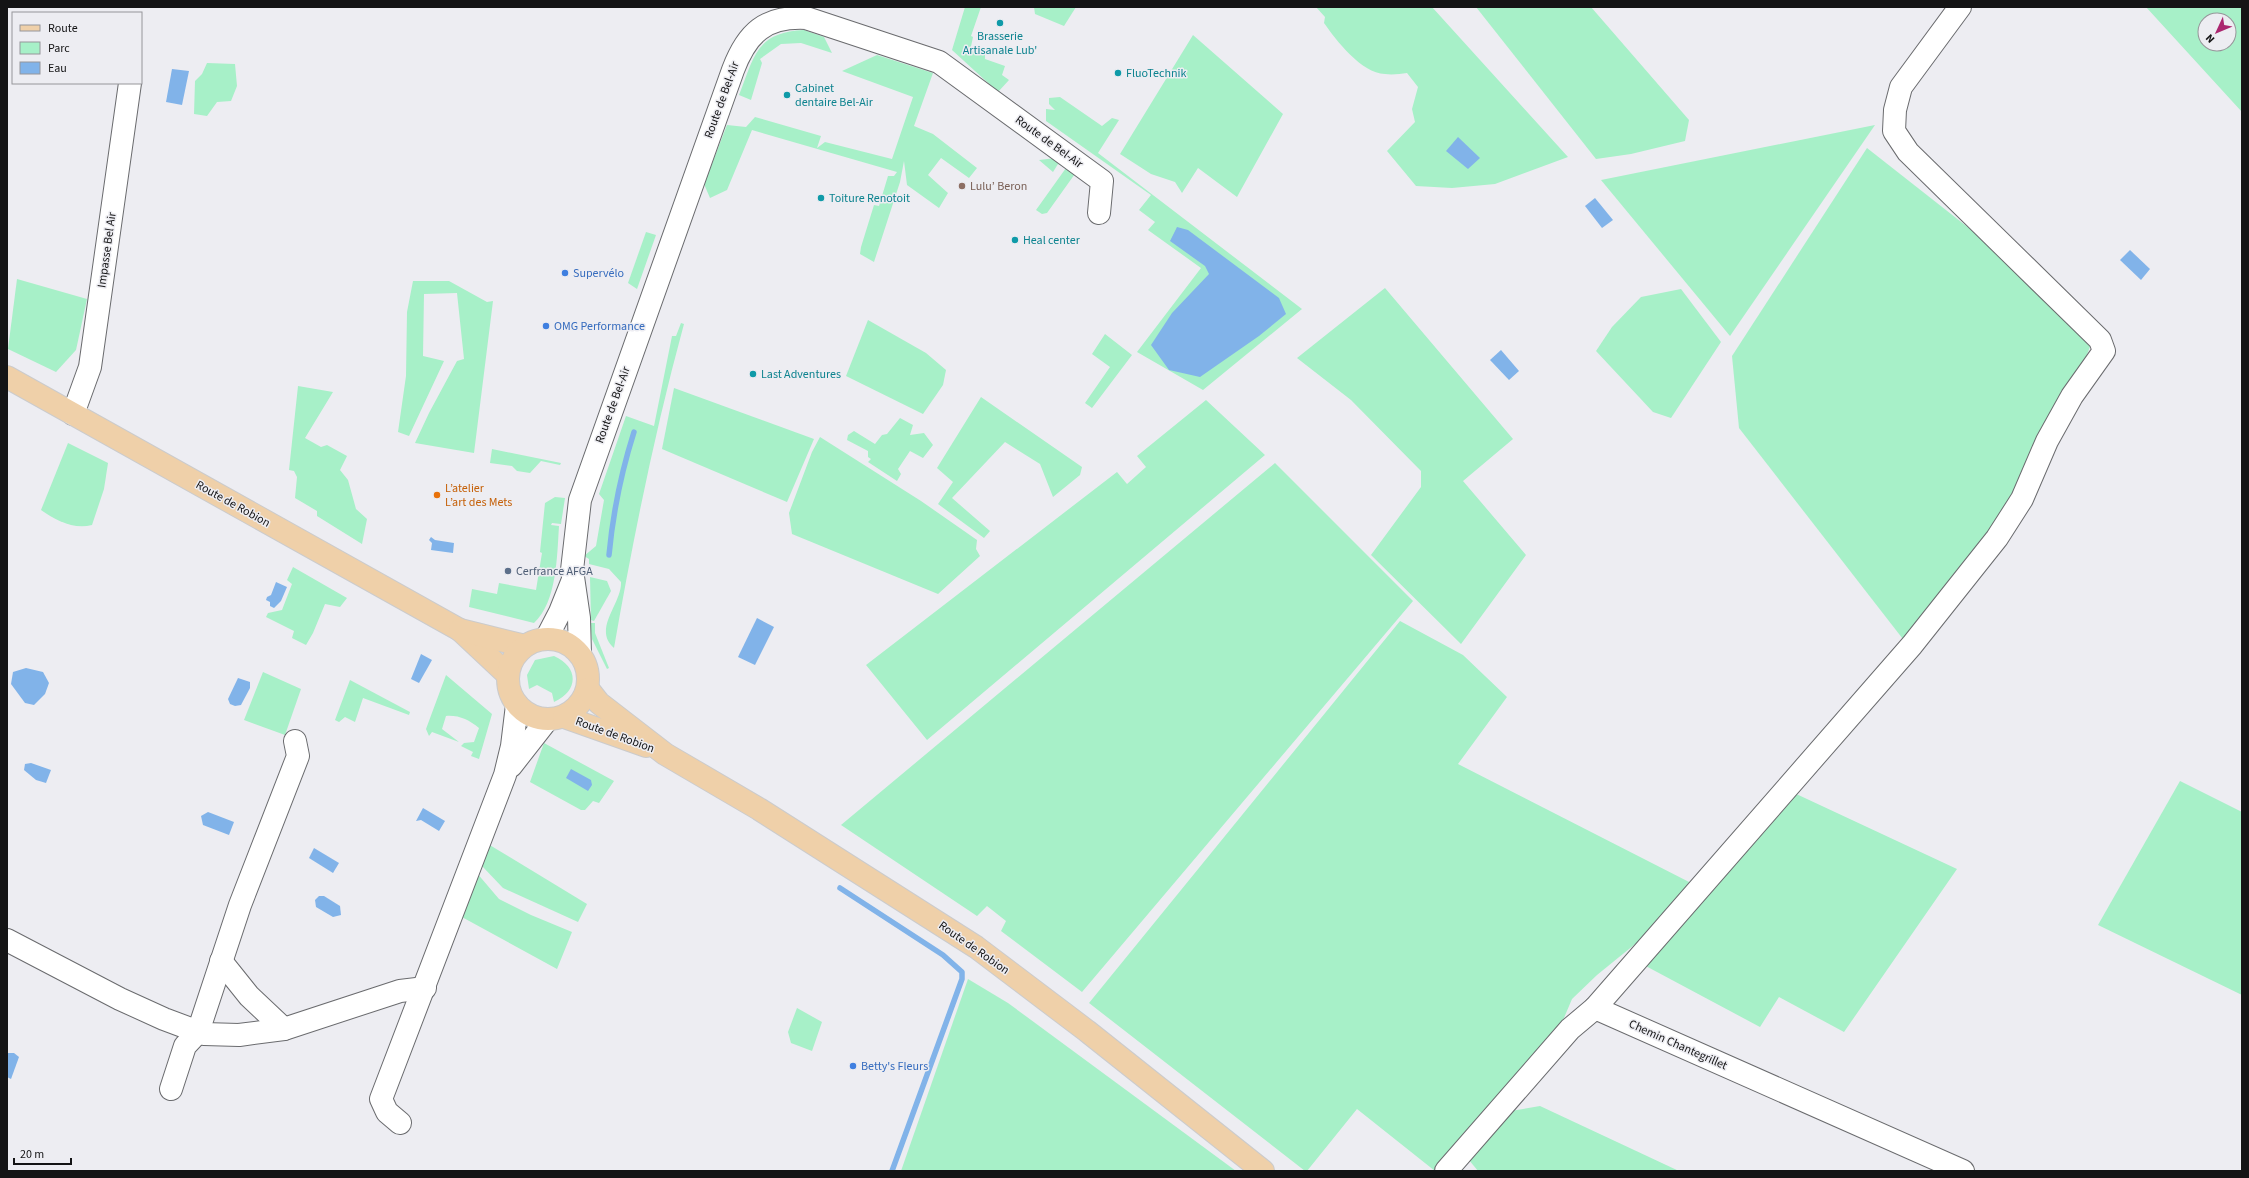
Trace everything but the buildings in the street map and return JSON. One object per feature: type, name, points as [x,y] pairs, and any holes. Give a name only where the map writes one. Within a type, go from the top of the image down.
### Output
[{"type":"main road","name":"Route de Robion","points":[[7,377],[460,630],[508,675]]},
{"type":"main road","name":"Route de Robion","points":[[460,630],[525,646]]},
{"type":"main road","points":[[546,639],[565,643],[580,654],[588,671],[588,689],[583,701],[575,710],[555,718],[536,718],[517,706],[512,696],[508,675],[517,654],[525,646],[546,639]]},
{"type":"main road","name":"Route de Robion","points":[[588,689],[599,703],[666,754],[759,809],[976,947],[1087,1031],[1264,1171]]},
{"type":"main road","name":"Route de Robion","points":[[555,718],[666,754]]},
{"type":"street","points":[[1446,1171],[1570,1030],[1595,1008],[1912,645],[1997,538],[2022,499],[2047,442],[2072,396],[2104,351],[2100,340],[1908,152],[1894,130],[1895,110],[1901,87],[1960,7]]},
{"type":"street","name":"Route de Bel-Air","points":[[580,654],[579,618],[572,581],[575,530],[580,500],[741,48],[764,26],[786,17],[806,18],[939,62],[1102,181],[1099,213]]},
{"type":"street","name":"Impasse Bel Air","points":[[73,414],[90,367],[130,84]]},
{"type":"street","name":"Route de Bel-Air","points":[[546,639],[560,612],[572,581]]},
{"type":"street","points":[[400,1123],[387,1112],[381,1099],[505,775],[512,746],[517,706]]},
{"type":"street","points":[[505,775],[555,718]]},
{"type":"street","points":[[171,1089],[185,1046],[198,1032],[240,905],[298,756],[295,741]]},
{"type":"street","points":[[7,940],[120,998],[164,1019],[198,1032],[239,1035],[284,1029],[400,991],[424,988]]},
{"type":"street","points":[[222,961],[249,996],[284,1029]]},
{"type":"street","name":"Chemin Chantegrillet","points":[[1595,1008],[1963,1171]]},
{"type":"green space","points":[[965,7],[981,7],[971,36],[973,37],[970,51],[985,51],[985,59],[1005,66],[1002,75],[1009,80],[998,92],[952,50]]},
{"type":"green space","points":[[1034,7],[1076,7],[1064,26],[1035,14]]},
{"type":"green space","points":[[1316,7],[1432,7],[1568,157],[1495,184],[1452,188],[1416,186],[1387,151],[1415,122],[1412,109],[1418,87],[1407,73],[1385,74],[1376,72],[1358,62],[1335,38],[1324,23],[1325,17]]},
{"type":"green space","points":[[1476,7],[1591,7],[1689,120],[1685,141],[1631,154],[1596,159]]},
{"type":"green space","points":[[2146,7],[2242,7],[2242,112]]},
{"type":"green space","points":[[804,30],[824,37],[832,53],[801,43],[781,44],[760,59],[762,63],[751,100],[739,95],[754,58],[766,41],[788,32]]},
{"type":"green space","points":[[1193,35],[1283,114],[1237,197],[1198,168],[1182,193],[1175,182],[1151,174],[1120,154]]},
{"type":"green space","points":[[877,55],[933,73],[914,126],[933,134],[977,168],[969,178],[941,158],[928,175],[948,193],[939,208],[907,185],[904,161],[900,182],[874,262],[860,254],[861,247],[874,205],[879,206],[888,176],[894,176],[897,172],[752,130],[727,190],[710,198],[704,184],[727,125],[746,127],[755,117],[821,136],[817,148],[825,142],[892,159],[913,97],[842,71]]},
{"type":"green space","points":[[207,63],[235,64],[237,86],[231,101],[217,102],[207,116],[194,114],[195,81],[202,74]]},
{"type":"green space","points":[[1060,97],[1102,126],[1112,118],[1119,120],[1098,153],[1302,309],[1203,390],[1137,352],[1201,268],[1148,230],[1155,222],[1139,210],[1151,195],[1046,121],[1046,109],[1055,110],[1049,104],[1049,98]]},
{"type":"green space","points":[[1875,125],[1730,336],[1601,180]]},
{"type":"green space","points":[[1867,148],[1979,236],[2091,344],[2085,360],[2022,482],[1994,529],[1906,643],[1739,428],[1732,356]]},
{"type":"green space","points":[[1056,158],[1077,171],[1047,213],[1042,214],[1036,210],[1066,168],[1058,164],[1053,172],[1039,160]]},
{"type":"green space","points":[[646,232],[656,235],[637,289],[628,283]]},
{"type":"green space","points":[[17,279],[87,299],[76,350],[56,372],[8,349]]},
{"type":"green space","points":[[413,281],[449,281],[487,302],[493,301],[474,453],[415,443],[429,413],[457,361],[464,359],[457,293],[424,294],[423,356],[444,361],[409,436],[398,432],[406,376],[407,312]]},
{"type":"green space","points":[[1385,288],[1513,439],[1463,481],[1526,555],[1461,644],[1371,555],[1421,487],[1421,471],[1351,400],[1297,358]]},
{"type":"green space","points":[[1681,289],[1721,342],[1671,418],[1653,412],[1596,351],[1612,327],[1641,297]]},
{"type":"green space","points":[[868,320],[926,353],[946,370],[943,385],[923,414],[846,376]]},
{"type":"green space","points":[[681,323],[684,324],[673,364],[645,485],[614,648],[608,641],[606,633],[607,625],[620,590],[621,582],[609,569],[589,564],[589,559],[584,556],[596,546],[604,500],[599,494],[626,416],[654,426],[672,336],[676,336]]},
{"type":"green space","points":[[1105,334],[1132,355],[1092,408],[1085,403],[1110,367],[1092,354]]},
{"type":"green space","points":[[298,386],[333,392],[305,438],[321,447],[327,445],[347,456],[340,470],[348,480],[356,509],[367,519],[362,544],[317,516],[317,511],[295,498],[297,477],[294,471],[289,470]]},
{"type":"green space","points":[[674,388],[814,439],[787,502],[662,449]]},
{"type":"green space","points":[[981,397],[1082,467],[1080,475],[1053,497],[1040,464],[1005,442],[952,498],[990,531],[984,538],[938,504],[953,482],[937,468]]},
{"type":"green space","points":[[1206,400],[1265,455],[927,740],[866,665],[1117,472],[1127,484],[1146,467],[1137,456]]},
{"type":"green space","points":[[900,418],[913,425],[910,435],[924,433],[933,445],[923,458],[910,451],[898,469],[901,474],[897,481],[868,462],[871,459],[868,457],[868,451],[847,440],[848,435],[854,431],[875,444],[882,435],[887,434]]},
{"type":"green space","points":[[820,437],[921,501],[977,540],[976,549],[980,556],[938,594],[792,534],[789,513],[812,452]]},
{"type":"green space","points":[[68,443],[108,463],[104,489],[92,525],[78,526],[65,523],[41,510]]},
{"type":"green space","points":[[492,449],[561,463],[560,465],[541,461],[530,473],[517,471],[512,466],[490,463]]},
{"type":"green space","points":[[1275,463],[1413,601],[1082,992],[1001,931],[1006,921],[987,906],[977,916],[841,825]]},
{"type":"green space","points":[[555,497],[565,498],[561,524],[552,523],[551,525],[559,526],[556,564],[551,591],[542,614],[534,623],[469,607],[472,589],[497,594],[499,583],[536,590],[542,553],[540,552],[545,503]]},
{"type":"green space","points":[[293,567],[347,598],[340,607],[325,604],[313,633],[306,645],[292,638],[294,631],[266,617],[268,613],[282,610],[292,584],[287,580]]},
{"type":"green space","points":[[590,577],[607,581],[611,591],[594,621],[591,620]]},
{"type":"green space","points":[[1400,621],[1463,655],[1507,697],[1458,764],[1693,884],[1645,936],[1597,975],[1572,999],[1558,1032],[1435,1171],[1357,1109],[1307,1171],[1305,1171],[1089,1003]]},
{"type":"green space","points":[[590,623],[595,623],[595,633],[609,668],[607,669],[592,639]]},
{"type":"green space","points":[[554,656],[568,666],[572,672],[573,679],[572,686],[568,692],[554,702],[552,693],[537,685],[529,689],[527,675],[535,660]]},
{"type":"green space","points":[[263,672],[301,689],[285,735],[244,720]]},
{"type":"green space","points":[[446,675],[492,714],[479,759],[471,756],[473,752],[461,746],[464,743],[474,742],[479,728],[464,719],[460,717],[446,716],[442,729],[459,742],[432,732],[429,736],[426,729]]},
{"type":"green space","points":[[350,680],[410,712],[409,715],[363,698],[355,722],[345,717],[339,722],[335,720]]},
{"type":"green space","points":[[544,743],[614,781],[599,803],[593,801],[585,810],[581,810],[530,782]]},
{"type":"green space","points":[[2180,781],[2242,812],[2242,995],[2098,925]]},
{"type":"green space","points":[[1792,792],[1957,869],[1844,1032],[1779,997],[1760,1027],[1642,964]]},
{"type":"green space","points":[[488,844],[587,904],[578,922],[503,888],[482,866],[481,860]]},
{"type":"green space","points":[[476,872],[499,899],[531,915],[572,932],[557,969],[460,916]]},
{"type":"green space","points":[[968,979],[1008,1003],[1236,1171],[901,1171]]},
{"type":"green space","points":[[797,1008],[822,1022],[812,1051],[791,1043],[788,1032]]},
{"type":"green space","points":[[1540,1106],[1679,1171],[1478,1171],[1469,1160],[1511,1111]]},
{"type":"water","points":[[172,69],[189,71],[182,105],[166,102]]},
{"type":"water","points":[[1458,137],[1480,158],[1468,169],[1446,151]]},
{"type":"water","points":[[1595,198],[1613,220],[1602,228],[1585,206]]},
{"type":"water","points":[[1177,227],[1188,230],[1279,298],[1286,314],[1259,336],[1200,377],[1169,370],[1151,345],[1172,313],[1209,274],[1205,266],[1170,241]]},
{"type":"water","points":[[2130,250],[2150,269],[2141,280],[2120,260]]},
{"type":"water","points":[[1501,350],[1519,371],[1509,380],[1490,360]]},
{"type":"water","points":[[431,537],[435,540],[454,543],[453,553],[431,550],[432,543],[429,540]]},
{"type":"water","points":[[276,582],[287,587],[281,601],[274,608],[270,606],[270,602],[266,600],[267,597],[271,595]]},
{"type":"water","points":[[757,618],[774,627],[755,665],[738,657]]},
{"type":"water","points":[[421,654],[432,660],[419,683],[411,679]]},
{"type":"water","points":[[26,668],[43,672],[49,683],[45,694],[34,705],[25,703],[11,684],[13,672]]},
{"type":"water","points":[[238,678],[250,682],[250,688],[241,705],[235,706],[230,704],[228,699]]},
{"type":"water","points":[[31,763],[51,770],[46,783],[36,780],[24,770],[25,764]]},
{"type":"water","points":[[571,769],[591,780],[592,785],[588,791],[566,778]]},
{"type":"water","points":[[423,808],[445,821],[439,831],[421,820],[416,821]]},
{"type":"water","points":[[208,812],[234,822],[229,835],[203,825],[201,816]]},
{"type":"water","points":[[314,848],[339,863],[333,873],[309,858]]},
{"type":"water","points":[[319,896],[324,896],[340,906],[341,915],[333,917],[316,907],[315,900]]},
{"type":"water","points":[[8,1053],[14,1053],[19,1057],[11,1079],[7,1077]]},
{"type":"waterway","points":[[609,555],[618,493],[634,432]]},
{"type":"waterway","points":[[840,888],[943,955],[962,972],[962,979],[892,1171]]},
{"type":"place","name":"Brasserie Artisanale Lub'","points":[[1000,23]]},
{"type":"place","name":"FluoTechnik","points":[[1118,73]]},
{"type":"place","name":"Cabinet dentaire Bel-Air","points":[[787,95]]},
{"type":"place","name":"Lulu’ Beron","points":[[962,186]]},
{"type":"place","name":"Toiture Renotoit","points":[[821,198]]},
{"type":"place","name":"Heal center","points":[[1015,240]]},
{"type":"place","name":"Supervélo","points":[[565,273]]},
{"type":"place","name":"OMG Performance","points":[[546,326]]},
{"type":"place","name":"Last Adventures","points":[[753,374]]},
{"type":"place","name":"L’atelier L’art des Mets","points":[[437,495]]},
{"type":"place","name":"Cerfrance AFGA","points":[[508,571]]},
{"type":"place","name":"Betty's Fleurs","points":[[853,1066]]}]
